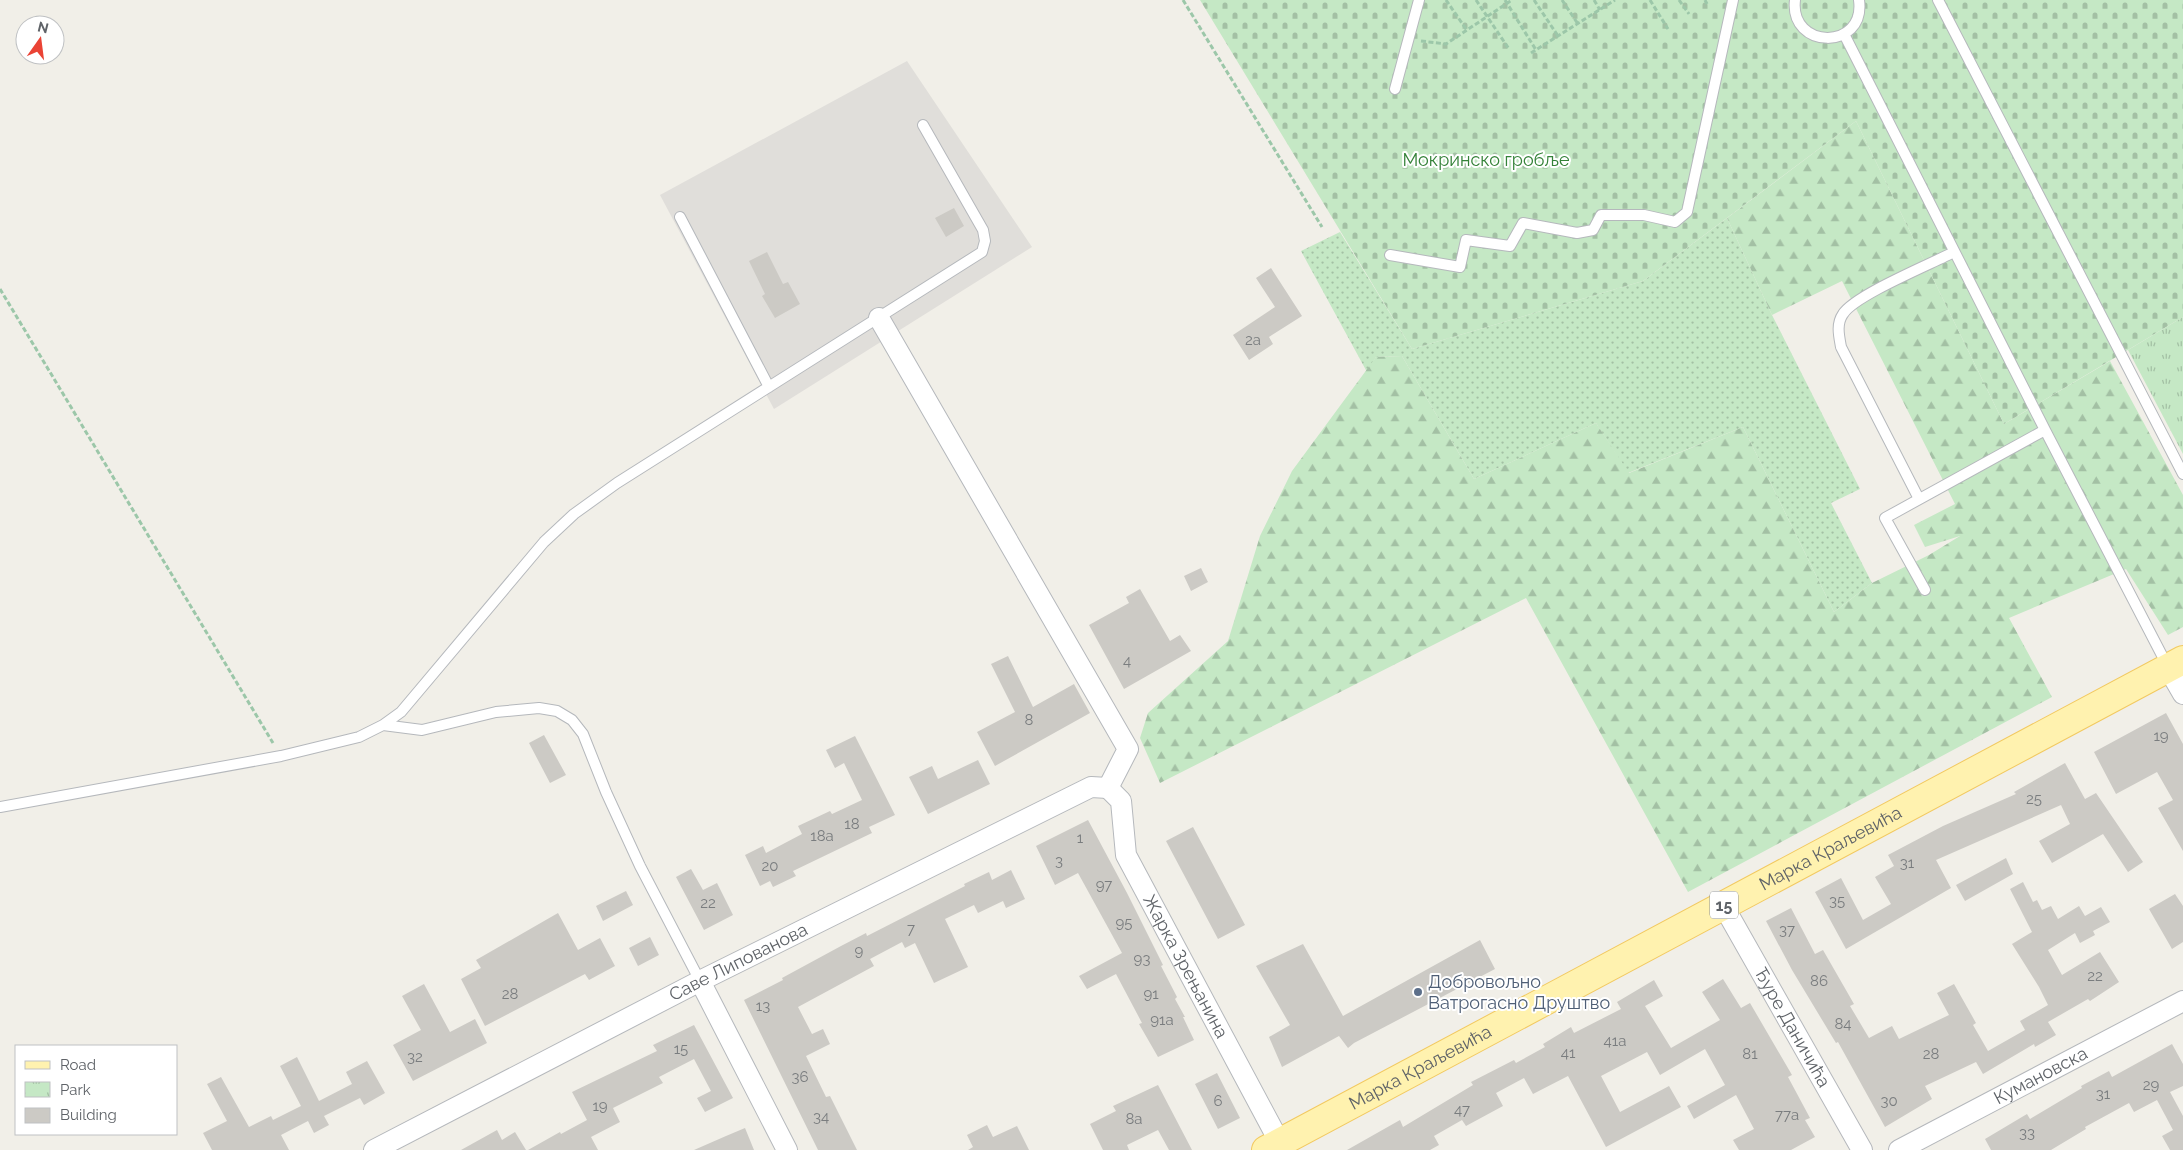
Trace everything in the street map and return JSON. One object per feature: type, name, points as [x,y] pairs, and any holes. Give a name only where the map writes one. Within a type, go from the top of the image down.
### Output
[{"type":"main road","name":"Марка Краљевића","points":[[1273,1146],[2176,664]]},
{"type":"street","points":[[880,318],[1128,749],[1108,788]]},
{"type":"street","points":[[2176,664],[2183,694]]},
{"type":"street","name":"Саве Липованова","points":[[374,1150],[700,981],[1090,787],[1108,788]]},
{"type":"street","name":"Жарка Зрењанина","points":[[1108,788],[1121,801],[1126,855],[1273,1146]]},
{"type":"street","name":"Ђуре Даничића","points":[[1723,905],[1862,1150]]},
{"type":"street","points":[[700,981],[787,1150]]},
{"type":"street","name":"Кумановска","points":[[1899,1150],[2183,1001]]},
{"type":"lane","points":[[1395,88],[1419,0]]},
{"type":"lane","points":[[1390,255],[1460,266],[1466,240],[1510,246],[1523,223],[1577,233],[1593,230],[1601,215],[1644,215],[1674,222],[1687,212],[1733,0]]},
{"type":"lane","points":[[1795,0],[1797,19],[1808,32],[1817,37],[1828,39],[1844,34],[1852,27],[1858,18],[1859,0]]},
{"type":"lane","points":[[1938,0],[2183,474]]},
{"type":"lane","points":[[1844,34],[2045,430],[2176,664]]},
{"type":"lane","points":[[0,807],[281,756],[359,737],[383,726],[401,712],[544,542],[574,514],[617,482],[982,252],[984,247],[983,230],[923,125]]},
{"type":"lane","points":[[680,217],[769,387]]},
{"type":"lane","points":[[1919,500],[1841,348],[1838,334],[1840,320],[1844,313],[1860,298],[1954,252]]},
{"type":"lane","points":[[1925,590],[1885,518],[2045,430]]},
{"type":"lane","points":[[383,726],[422,730],[496,712],[539,708],[557,711],[572,720],[583,734],[640,866],[700,981]]},
{"type":"path","points":[[1183,0],[1322,227]]},
{"type":"path","points":[[1446,0],[1466,29]]},
{"type":"path","points":[[1476,0],[1509,49]]},
{"type":"path","points":[[1409,38],[1446,44],[1506,1],[1512,0]]},
{"type":"path","points":[[1534,0],[1558,36]]},
{"type":"path","points":[[1562,0],[1578,24]]},
{"type":"path","points":[[1594,0],[1600,10]]},
{"type":"path","points":[[1531,53],[1616,0]]},
{"type":"path","points":[[1650,0],[1668,29]]},
{"type":"path","points":[[1680,0],[1689,14]]},
{"type":"path","points":[[1506,1],[1536,50]]},
{"type":"path","points":[[0,289],[281,756]]},
{"type":"shaded area","points":[[907,61],[1032,247],[774,409],[660,195]]},
{"type":"green space","name":"Мокринско гробље","points":[[1200,0],[2183,0],[2183,317],[2004,424],[1856,121],[1643,281],[1412,349]]},
{"type":"green space","points":[[1856,121],[2004,424],[2110,361],[2183,495],[2183,627],[2168,635],[2126,569],[2009,618],[2052,697],[1688,892],[1526,598],[1160,783],[1140,738],[1148,713],[1228,641],[1260,536],[1292,471],[1376,357],[1402,356],[1474,479],[1596,423],[1629,473],[1743,427],[1834,612],[1872,583],[1929,555],[1960,536],[1925,547],[1914,525],[1955,504],[1842,281],[1772,315],[1727,218]]},
{"type":"green space","points":[[1727,218],[1772,315],[1860,489],[1831,503],[1872,583],[1834,612],[1743,427],[1628,473],[1596,423],[1474,479],[1402,356],[1376,357],[1367,372],[1301,251],[1340,232],[1412,349],[1643,281]]},
{"type":"green space","points":[[2183,317],[2183,454],[2128,350]]},
{"type":"building","points":[[954,208],[964,226],[946,237],[935,218]]},
{"type":"building","points":[[767,252],[783,284],[788,282],[800,304],[775,318],[762,296],[765,294],[749,261]]},
{"type":"building","points":[[1271,268],[1302,316],[1269,337],[1273,344],[1249,360],[1233,335],[1275,307],[1256,278]]},
{"type":"building","points":[[1201,568],[1208,582],[1191,591],[1184,576]]},
{"type":"building","points":[[1140,589],[1170,641],[1180,635],[1191,651],[1124,689],[1089,625],[1129,603],[1126,597]]},
{"type":"building","points":[[1008,656],[1033,707],[1074,684],[1090,713],[995,766],[977,732],[1015,712],[991,664]]},
{"type":"building","points":[[2166,713],[2183,744],[2183,851],[2158,808],[2173,800],[2157,772],[2116,794],[2094,752]]},
{"type":"building","points":[[544,735],[566,775],[550,783],[529,743]]},
{"type":"building","points":[[855,736],[895,815],[869,827],[872,833],[793,871],[796,876],[773,887],[770,881],[760,886],[745,855],[763,846],[766,853],[802,834],[798,826],[830,811],[832,814],[862,800],[844,763],[835,768],[826,750]]},
{"type":"building","points":[[978,760],[990,784],[928,814],[909,777],[932,766],[938,779]]},
{"type":"building","points":[[2065,763],[2085,799],[2096,793],[2143,862],[2128,872],[2103,834],[2052,863],[2039,841],[2070,824],[2061,805],[1936,860],[1951,888],[1846,949],[1815,892],[1841,878],[1863,920],[1891,904],[1875,877],[1894,866],[1888,855],[1943,826],[2016,794],[2014,792]]},
{"type":"building","points":[[1088,820],[1163,965],[1161,966],[1177,997],[1175,999],[1185,1017],[1183,1017],[1194,1040],[1158,1057],[1139,1024],[1142,1023],[1116,974],[1087,989],[1079,976],[1122,953],[1078,873],[1055,885],[1036,846]]},
{"type":"building","points":[[1193,827],[1245,925],[1218,939],[1166,841]]},
{"type":"building","points":[[2006,858],[2013,874],[1965,901],[1956,885]]},
{"type":"building","points":[[691,869],[703,890],[717,883],[733,915],[704,930],[676,877]]},
{"type":"building","points":[[1011,870],[1025,899],[1006,908],[1003,901],[978,913],[974,905],[945,919],[968,967],[934,983],[915,943],[905,948],[902,942],[870,959],[874,966],[798,1007],[812,1034],[823,1029],[830,1044],[806,1056],[826,1097],[830,1096],[857,1150],[818,1150],[744,1000],[841,946],[866,933],[867,936],[965,886],[964,884],[989,872],[992,880]]},
{"type":"building","points":[[2023,882],[2033,902],[2037,900],[2042,910],[2051,906],[2058,919],[2079,906],[2085,916],[2101,907],[2110,922],[2093,931],[2095,935],[2080,943],[2075,933],[2048,950],[2062,975],[2100,952],[2119,982],[2090,1001],[2088,999],[2048,1022],[2056,1035],[2035,1047],[2034,1044],[1983,1074],[1976,1062],[1925,1086],[1932,1099],[1885,1127],[1838,1042],[1836,1043],[1792,970],[1766,921],[1791,908],[1815,954],[1823,950],[1854,1004],[1850,1006],[1869,1038],[1892,1026],[1899,1039],[1949,1015],[1937,993],[1954,984],[1976,1023],[1973,1025],[1988,1051],[2025,1030],[2020,1021],[2048,1005],[2012,944],[2032,932],[2010,889]]},
{"type":"building","points":[[626,891],[633,905],[603,921],[596,906]]},
{"type":"building","points":[[2175,894],[2183,906],[2183,942],[2172,949],[2149,909]]},
{"type":"building","points":[[558,913],[578,950],[600,938],[615,966],[589,980],[585,974],[485,1026],[461,979],[481,968],[476,960]]},
{"type":"building","points":[[650,937],[659,955],[638,966],[629,948]]},
{"type":"building","name":"Добровољно Ватрогасно Друштво","points":[[1480,940],[1495,969],[1354,1043],[1348,1048],[1339,1036],[1282,1067],[1269,1037],[1290,1025],[1256,966],[1303,944],[1343,1016]]},
{"type":"building","points":[[1723,979],[1741,1008],[1750,1003],[1792,1075],[1788,1077],[1810,1118],[1805,1120],[1815,1137],[1791,1150],[1739,1150],[1733,1140],[1754,1129],[1736,1095],[1694,1119],[1687,1106],[1725,1085],[1705,1049],[1660,1075],[1647,1052],[1601,1076],[1620,1112],[1669,1086],[1681,1107],[1606,1147],[1568,1076],[1533,1094],[1524,1078],[1496,1093],[1503,1106],[1466,1126],[1462,1120],[1434,1136],[1439,1145],[1430,1150],[1347,1150],[1400,1120],[1403,1127],[1473,1085],[1471,1082],[1514,1060],[1516,1063],[1545,1047],[1543,1044],[1571,1027],[1574,1033],[1621,1009],[1617,1002],[1654,980],[1663,996],[1645,1006],[1671,1048],[1720,1020],[1702,992]]},
{"type":"building","points":[[424,984],[450,1032],[475,1019],[487,1043],[413,1081],[393,1045],[421,1030],[402,996]]},
{"type":"building","points":[[694,1025],[733,1098],[705,1112],[697,1098],[711,1091],[694,1059],[659,1077],[663,1083],[613,1108],[620,1122],[591,1137],[598,1150],[528,1150],[560,1132],[561,1134],[587,1120],[572,1092],[657,1051],[653,1045]]},
{"type":"building","points":[[2172,1044],[2183,1064],[2183,1086],[2170,1092],[2183,1116],[2183,1150],[2170,1150],[2162,1136],[2173,1130],[2157,1100],[2134,1112],[2129,1103],[2085,1127],[2086,1129],[2051,1150],[1991,1150],[1985,1139],[2027,1114],[2030,1119],[2082,1088],[2081,1086],[2109,1071],[2112,1077]]},
{"type":"building","points":[[297,1057],[319,1101],[352,1084],[346,1072],[367,1061],[385,1093],[364,1105],[360,1098],[324,1116],[329,1125],[314,1133],[308,1121],[281,1135],[289,1150],[212,1150],[203,1133],[227,1121],[207,1084],[221,1077],[249,1127],[271,1116],[273,1120],[301,1106],[280,1066]]},
{"type":"building","points":[[1217,1073],[1240,1118],[1218,1129],[1195,1084]]},
{"type":"building","points":[[1158,1085],[1192,1150],[1169,1150],[1158,1130],[1127,1145],[1129,1150],[1103,1150],[1090,1124],[1116,1111],[1113,1106]]},
{"type":"building","points":[[987,1125],[993,1137],[1017,1126],[1029,1150],[968,1150],[973,1147],[967,1135]]},
{"type":"building","points":[[745,1128],[754,1150],[694,1150],[726,1136]]},
{"type":"building","points":[[497,1130],[502,1140],[515,1132],[526,1150],[461,1150]]},
{"type":"place","name":"Добровољно Ватрогасно Друштво","points":[[1418,992]]}]
